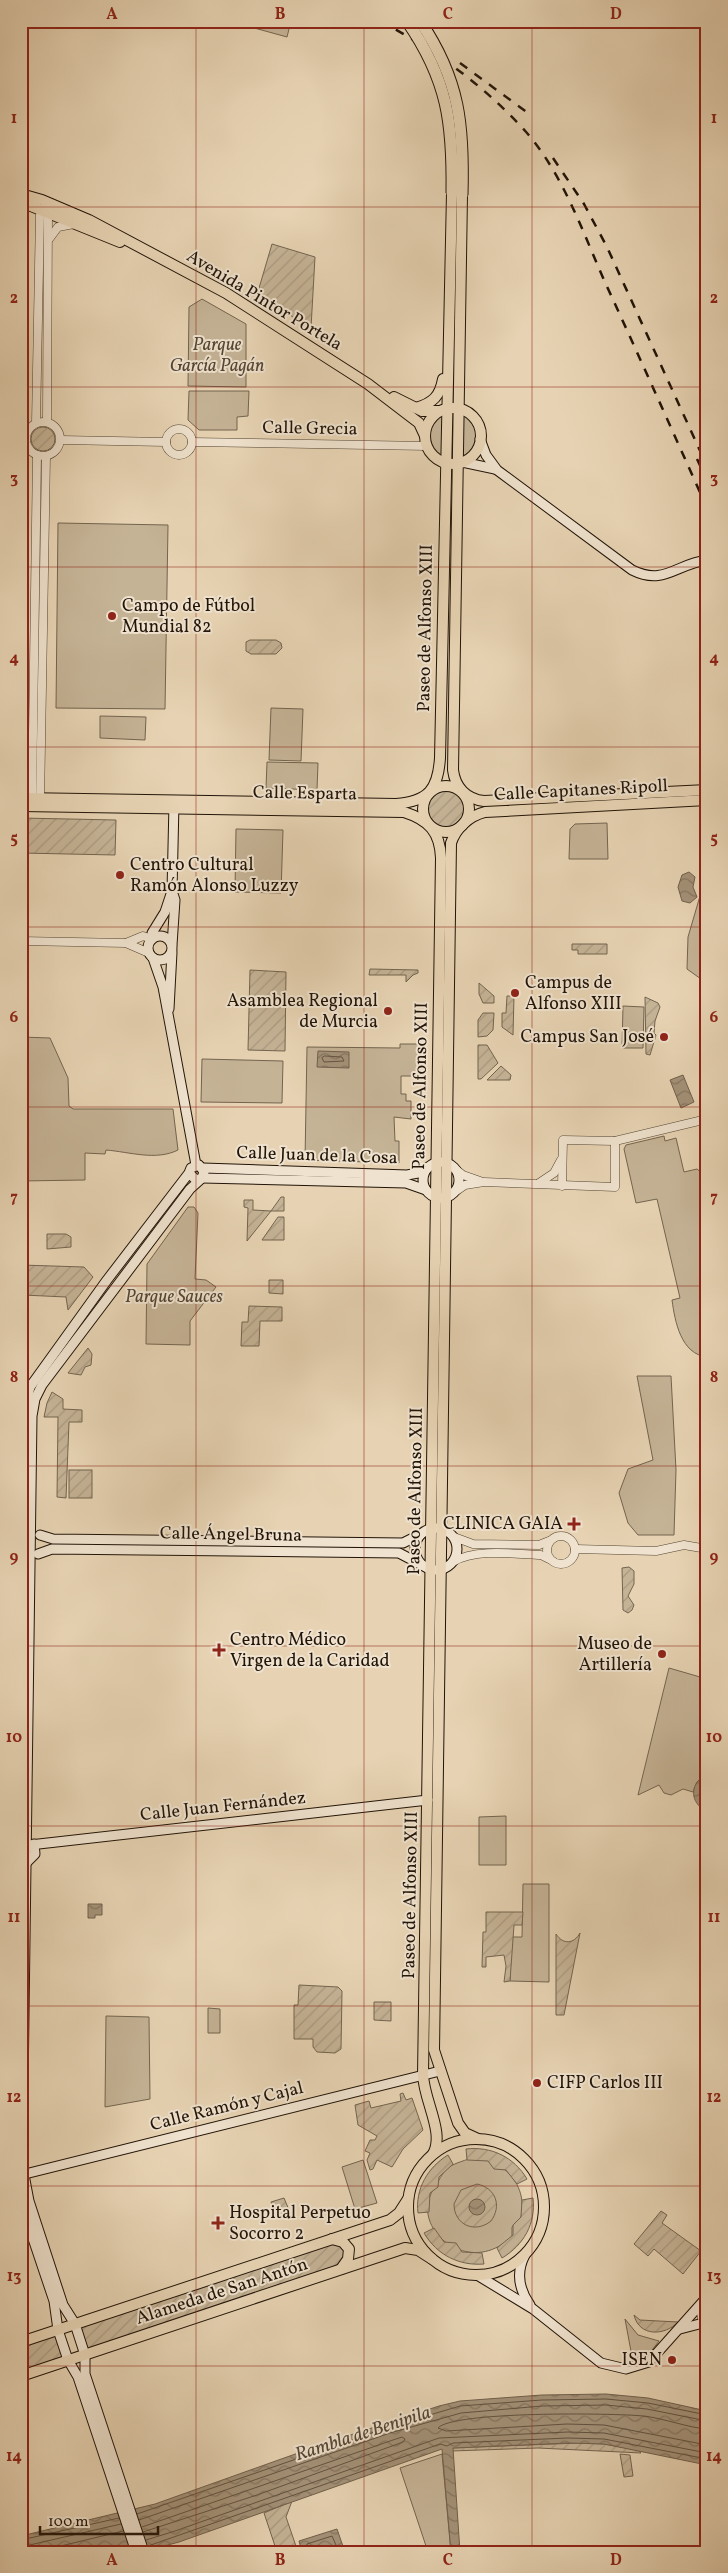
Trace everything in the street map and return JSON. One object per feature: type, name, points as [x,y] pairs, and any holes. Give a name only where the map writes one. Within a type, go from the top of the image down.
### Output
[{"type":"highway","points":[[407,21],[427,53],[446,103],[452,135],[457,194]]},
{"type":"highway","points":[[420,21],[437,48],[457,100],[462,134],[457,194]]},
{"type":"main road","points":[[416,408],[431,402],[439,395],[448,354],[457,194]]},
{"type":"main road","name":"Paseo de Alfonso XIII","points":[[457,194],[460,463],[454,770],[456,781],[461,791]]},
{"type":"main road","points":[[21,195],[46,209]]},
{"type":"main road","name":"Avenida Pintor Portela","points":[[21,195],[42,200],[79,221],[172,264],[226,292],[368,384],[419,423],[433,456],[446,463]]},
{"type":"main road","points":[[21,202],[79,221]]},
{"type":"main road","name":"Paseo de Alfonso XIII","points":[[430,792],[438,779],[440,758],[446,463],[443,410],[448,354]]},
{"type":"main road","name":"Avenida Pintor Portela","points":[[368,384],[416,408],[443,410],[459,408]]},
{"type":"main road","points":[[459,408],[476,420],[486,455],[497,470],[632,570],[650,577],[663,576],[690,564],[707,560]]},
{"type":"main road","points":[[426,441],[428,422],[443,410]]},
{"type":"main road","points":[[460,463],[473,455],[480,439]]},
{"type":"main road","points":[[446,463],[460,463],[497,470]]},
{"type":"main road","points":[[690,564],[707,568]]},
{"type":"main road","points":[[447,785],[461,791],[467,798],[470,810],[462,826],[448,832],[439,831],[431,826],[425,818],[423,810],[424,802],[430,792],[437,787],[447,785]]},
{"type":"main road","name":"Calle Capitanes Ripoll","points":[[461,791],[475,800],[492,801],[707,790]]},
{"type":"main road","name":"Calle Esparta","points":[[174,805],[396,804],[415,801],[430,792]]},
{"type":"main road","name":"Calle Capitanes Ripoll","points":[[462,826],[473,816],[485,812],[707,800]]},
{"type":"main road","points":[[21,1556],[25,1527],[32,1416],[38,1392],[200,1173],[161,977],[148,946],[152,939],[152,933],[165,912],[172,891],[174,805],[31,802]]},
{"type":"main road","name":"Calle Esparta","points":[[174,805],[404,812],[421,819],[431,826]]},
{"type":"main road","name":"Paseo de Alfonso XIII","points":[[431,826],[438,838],[441,858],[441,1165],[444,1196],[437,1528],[431,1568],[424,2075],[424,2090],[438,2134],[438,2144],[433,2154]]},
{"type":"main road","name":"Paseo de Alfonso XIII","points":[[441,1165],[450,858],[453,838],[462,826]]},
{"type":"main road","points":[[169,1017],[175,900],[172,891]]},
{"type":"main road","points":[[152,939],[164,936],[172,948]]},
{"type":"main road","points":[[151,956],[162,960],[172,948]]},
{"type":"main road","points":[[426,1190],[423,1178],[441,1165]]},
{"type":"main road","name":"Calle Juan de la Cosa","points":[[200,1173],[407,1175],[441,1165]]},
{"type":"main road","points":[[136,2552],[85,2374],[85,2354],[75,2324],[63,2305],[22,2175],[30,1558],[25,1527],[23,1416],[30,1387],[107,1280],[191,1168],[200,1173]]},
{"type":"main road","name":"Calle Juan de la Cosa","points":[[200,1173],[215,1177],[406,1183],[444,1196]]},
{"type":"main road","points":[[190,1189],[215,1177]]},
{"type":"main road","points":[[25,1527],[40,1535],[42,1545],[30,1558]]},
{"type":"main road","points":[[421,1534],[415,1548],[416,1557],[431,1568],[453,1562],[458,1548],[454,1537],[437,1528]]},
{"type":"main road","name":"Calle Ángel Bruna","points":[[40,1535],[53,1539],[403,1543],[437,1528]]},
{"type":"main road","name":"Calle Ángel Bruna","points":[[30,1558],[52,1549],[399,1553],[431,1568]]},
{"type":"main road","name":"Paseo de Alfonso XIII","points":[[431,1568],[439,1656],[434,2050],[460,2126],[469,2136],[478,2139]]},
{"type":"main road","points":[[430,1667],[439,1656]]},
{"type":"main road","name":"Calle Juan Fernández","points":[[27,1845],[428,1800]]},
{"type":"main road","name":"Calle Ramón y Cajal","points":[[22,2175],[440,2071]]},
{"type":"main road","points":[[525,2255],[504,2270],[477,2275],[452,2271],[432,2259],[419,2243],[412,2228],[409,2213],[410,2192],[418,2172],[433,2154],[457,2142],[478,2139],[496,2141],[516,2151],[529,2164],[540,2183],[544,2201],[544,2218],[537,2238],[521,2263],[519,2278],[524,2294],[533,2309]]},
{"type":"main road","name":"Alameda de San Antón","points":[[21,2342],[393,2218],[404,2206],[410,2192]]},
{"type":"main road","points":[[21,2203],[54,2301],[58,2330],[68,2360],[78,2376],[118,2487],[144,2552]]},
{"type":"main road","points":[[331,2239],[343,2242],[349,2249],[348,2259],[341,2269]]},
{"type":"main road","name":"Alameda de San Antón","points":[[21,2376],[407,2248],[421,2251],[432,2259]]},
{"type":"main road","points":[[477,2275],[533,2309],[601,2364],[615,2368],[631,2369],[649,2362],[705,2299]]},
{"type":"main road","points":[[679,2329],[700,2323]]},
{"type":"street","points":[[46,209],[49,241],[46,422]]},
{"type":"street","points":[[36,423],[40,215],[46,209]]},
{"type":"street","points":[[49,241],[58,227],[79,221]]},
{"type":"street","points":[[46,422],[56,427],[61,440],[56,450],[46,456],[37,455],[29,449],[24,439],[28,430],[36,423],[46,422]]},
{"type":"street","points":[[178,428],[190,433],[192,442],[188,452],[180,456],[169,451],[166,442],[170,432],[178,428]]},
{"type":"street","points":[[61,440],[166,442]]},
{"type":"street","name":"Calle Grecia","points":[[192,442],[426,441]]},
{"type":"street","points":[[31,802],[37,455]]},
{"type":"street","points":[[31,802],[46,456]]},
{"type":"street","points":[[21,941],[126,943],[143,936],[152,939]]},
{"type":"street","points":[[126,943],[151,956]]},
{"type":"street","points":[[562,1186],[563,1140],[615,1141],[707,1119]]},
{"type":"street","points":[[444,1196],[465,1185],[484,1182],[615,1188],[615,1141]]},
{"type":"street","points":[[532,1184],[544,1181],[551,1176],[560,1164],[562,1155]]},
{"type":"street","points":[[441,1165],[484,1182]]},
{"type":"street","points":[[453,1562],[462,1556],[473,1554],[541,1555],[556,1563],[563,1564],[572,1558],[575,1549],[572,1542],[564,1536],[555,1537],[539,1545],[473,1544],[454,1537]]},
{"type":"street","points":[[549,1541],[546,1550],[550,1559]]},
{"type":"street","points":[[575,1549],[656,1550],[684,1544],[707,1549]]},
{"type":"street","points":[[705,2299],[701,2307],[700,2323],[706,2340]]},
{"type":"green space","points":[[249,21],[291,21],[287,37],[247,26]]},
{"type":"green space","points":[[272,244],[315,257],[311,328],[257,295]]},
{"type":"green space","name":"Parque García Pagán","points":[[202,299],[246,324],[246,387],[188,386],[189,307]]},
{"type":"green space","points":[[189,391],[249,391],[248,416],[237,417],[237,430],[199,430],[188,420]]},
{"type":"green space","points":[[442,410],[446,463],[431,452],[427,445],[426,437],[429,422]]},
{"type":"green space","points":[[463,410],[476,421],[480,436],[479,444],[475,451],[462,462]]},
{"type":"green space","points":[[43,427],[52,430],[55,439],[52,448],[43,451],[34,448],[31,439],[34,430]]},
{"type":"green space","name":"Campo de Fútbol Mundial 82","points":[[58,523],[168,525],[165,709],[56,708]]},
{"type":"green space","points":[[250,640],[276,640],[281,643],[282,648],[276,654],[251,654],[246,651],[246,642]]},
{"type":"green space","points":[[271,708],[303,709],[301,761],[269,760]]},
{"type":"green space","points":[[100,716],[146,717],[145,740],[100,738]]},
{"type":"green space","points":[[267,762],[318,763],[317,790],[266,788]]},
{"type":"green space","points":[[446,785],[459,789],[465,795],[469,808],[465,821],[459,827],[446,831],[433,827],[427,821],[423,808],[427,795],[433,789]]},
{"type":"green space","points":[[21,818],[116,820],[115,855],[21,853]]},
{"type":"green space","points":[[607,823],[608,859],[569,859],[570,829],[575,824]]},
{"type":"green space","points":[[236,829],[283,830],[281,893],[235,892]]},
{"type":"green space","points":[[707,873],[707,975],[701,979],[687,969],[688,937],[700,896],[701,876]]},
{"type":"green space","points":[[572,944],[607,944],[607,954],[578,954],[578,950],[572,950]]},
{"type":"green space","points":[[370,969],[418,970],[418,973],[406,982],[406,975],[369,975]]},
{"type":"green space","points":[[250,970],[286,972],[285,1051],[248,1050]]},
{"type":"green space","points":[[479,983],[494,996],[494,1003],[483,1003],[479,994]]},
{"type":"green space","points":[[507,996],[514,996],[513,1035],[502,1027],[502,1013],[506,1013]]},
{"type":"green space","points":[[645,997],[658,1003],[660,1007],[655,1021],[654,1033],[656,1035],[650,1055],[646,1054]]},
{"type":"green space","points":[[623,1006],[644,1007],[643,1048],[622,1048]]},
{"type":"green space","points":[[483,1013],[494,1013],[493,1030],[487,1036],[478,1037],[478,1020]]},
{"type":"green space","points":[[21,1037],[50,1038],[68,1078],[69,1106],[73,1109],[173,1109],[178,1150],[161,1155],[143,1155],[106,1150],[105,1154],[85,1153],[85,1180],[21,1181]]},
{"type":"green space","points":[[400,1044],[419,1044],[419,1076],[401,1076],[401,1094],[406,1094],[406,1101],[411,1101],[411,1119],[394,1117],[395,1141],[399,1141],[399,1163],[305,1160],[307,1047],[400,1048]]},
{"type":"green space","points":[[478,1045],[487,1045],[498,1063],[481,1079],[478,1079]]},
{"type":"green space","points":[[202,1059],[283,1061],[282,1103],[201,1102]]},
{"type":"green space","points":[[501,1066],[511,1075],[510,1080],[487,1080]]},
{"type":"green space","points":[[664,1136],[665,1141],[676,1138],[684,1172],[697,1169],[707,1177],[707,1357],[698,1355],[691,1350],[681,1336],[672,1300],[680,1298],[657,1199],[636,1203],[624,1149],[626,1145]]},
{"type":"green space","points":[[21,1197],[27,1197],[27,1243],[21,1243]]},
{"type":"green space","points":[[281,1197],[284,1197],[284,1211],[271,1211]]},
{"type":"green space","points":[[244,1200],[253,1200],[253,1210],[271,1211],[247,1241],[248,1208],[244,1207]]},
{"type":"green space","name":"Parque Sauces","points":[[188,1207],[194,1207],[198,1213],[195,1279],[206,1280],[216,1287],[190,1321],[190,1345],[146,1344],[147,1264]]},
{"type":"green space","points":[[278,1217],[284,1217],[284,1240],[262,1240]]},
{"type":"green space","points":[[47,1234],[66,1234],[71,1237],[71,1247],[47,1249]]},
{"type":"green space","points":[[21,1265],[84,1267],[93,1277],[68,1310],[66,1297],[23,1295],[21,1305]]},
{"type":"green space","points":[[269,1280],[283,1280],[283,1294],[269,1293]]},
{"type":"green space","points":[[249,1306],[282,1307],[282,1321],[260,1321],[259,1346],[241,1346],[242,1322],[248,1322]]},
{"type":"green space","points":[[88,1348],[92,1354],[91,1365],[85,1367],[81,1375],[68,1373]]},
{"type":"green space","points":[[637,1376],[671,1376],[676,1470],[674,1535],[638,1535],[628,1523],[619,1493],[628,1469],[653,1460]]},
{"type":"green space","points":[[52,1392],[63,1399],[63,1409],[82,1410],[82,1422],[69,1422],[66,1498],[57,1497],[58,1417],[44,1417]]},
{"type":"green space","points":[[69,1470],[92,1470],[92,1498],[69,1498]]},
{"type":"green space","points":[[629,1567],[634,1571],[634,1584],[628,1596],[634,1605],[628,1613],[623,1610],[622,1568]]},
{"type":"green space","points":[[669,1668],[707,1679],[707,1779],[701,1778],[693,1792],[683,1789],[671,1795],[664,1793],[659,1785],[638,1795]]},
{"type":"green space","points":[[506,1816],[506,1865],[479,1865],[479,1817]]},
{"type":"green space","points":[[523,1884],[549,1884],[549,1982],[510,1981],[511,1937],[522,1937]]},
{"type":"green space","points":[[486,1912],[523,1912],[522,1925],[514,1925],[510,1981],[504,1982],[506,1966],[504,1955],[486,1957],[486,1967],[482,1967],[483,1932],[486,1932]]},
{"type":"green space","points":[[580,1933],[564,2015],[556,2015],[556,1934],[562,1940],[568,1942],[578,1937]]},
{"type":"green space","points":[[299,1985],[338,1987],[342,1991],[341,2049],[335,2053],[317,2052],[313,2047],[313,2039],[294,2039],[294,2005],[298,2005]]},
{"type":"green space","points":[[374,2002],[391,2002],[391,2021],[374,2020]]},
{"type":"green space","points":[[208,2008],[220,2009],[220,2033],[208,2033]]},
{"type":"green space","points":[[106,2016],[149,2017],[150,2099],[105,2107]]},
{"type":"green space","points":[[403,2093],[406,2100],[412,2098],[423,2130],[403,2149],[392,2167],[377,2160],[373,2169],[370,2170],[367,2160],[370,2153],[365,2151],[370,2140],[375,2140],[377,2136],[358,2125],[355,2105],[369,2101],[371,2108],[401,2101],[400,2094]]},
{"type":"green space","points":[[466,2149],[493,2151],[509,2159],[522,2171],[527,2179],[517,2184],[506,2170],[494,2169],[488,2161],[467,2160]]},
{"type":"green space","points":[[448,2155],[453,2164],[439,2177],[438,2187],[430,2193],[429,2212],[418,2213],[419,2196],[424,2180],[434,2166]]},
{"type":"green space","points":[[469,2159],[487,2160],[504,2169],[514,2179],[520,2191],[522,2204],[521,2217],[512,2227],[512,2236],[496,2248],[479,2252],[462,2251],[448,2244],[436,2233],[429,2220],[428,2205],[433,2190],[443,2173],[454,2164]]},
{"type":"green space","points":[[363,2160],[377,2203],[355,2209],[342,2167]]},
{"type":"green space","points":[[477,2184],[489,2189],[493,2194],[496,2209],[491,2221],[485,2225],[472,2227],[461,2222],[455,2211],[454,2204],[461,2190]]},
{"type":"green space","points":[[284,2198],[291,2215],[277,2218],[271,2202]]},
{"type":"green space","points":[[533,2198],[533,2216],[527,2232],[517,2247],[502,2258],[497,2248],[513,2235],[513,2225],[521,2217],[522,2200]]},
{"type":"green space","points":[[661,2211],[667,2215],[662,2223],[701,2251],[683,2274],[654,2249],[648,2256],[634,2244]]},
{"type":"green space","points":[[434,2228],[444,2242],[456,2243],[462,2252],[482,2253],[484,2264],[457,2261],[442,2253],[429,2241],[424,2233]]},
{"type":"green space","points":[[331,2239],[345,2243],[345,2265],[85,2355],[75,2324]]},
{"type":"green space","points":[[634,2315],[640,2320],[678,2322],[666,2330],[653,2332],[641,2327]]},
{"type":"green space","points":[[625,2319],[638,2335],[659,2341],[649,2354],[633,2362]]},
{"type":"green space","points":[[58,2330],[68,2360],[21,2376],[21,2342]]},
{"type":"green space","points":[[579,2443],[604,2444],[638,2450],[641,2453],[538,2448],[452,2451],[452,2448]]},
{"type":"green space","points":[[442,2454],[451,2552],[428,2552],[400,2468]]},
{"type":"green space","points":[[620,2454],[630,2455],[633,2476],[624,2477]]},
{"type":"green space","points":[[292,2501],[286,2517],[298,2552],[277,2552],[264,2513]]},
{"type":"water","points":[[689,872],[695,877],[693,887],[697,897],[690,903],[682,901],[678,887],[682,875]]},
{"type":"water","points":[[318,1051],[349,1052],[349,1068],[317,1067]]},
{"type":"water","points":[[683,1075],[694,1102],[681,1108],[670,1080]]},
{"type":"water","points":[[701,1778],[707,1779],[707,1811],[698,1805],[694,1796],[695,1787]]},
{"type":"water","points":[[88,1904],[102,1904],[102,1915],[88,1918]]},
{"type":"water","points":[[477,2199],[483,2201],[485,2207],[483,2213],[477,2215],[471,2213],[469,2207],[471,2201]]},
{"type":"water","name":"Rambla de Benipila","points":[[606,2394],[648,2398],[707,2411],[707,2465],[604,2444],[568,2443],[453,2448],[460,2552],[451,2552],[442,2449],[179,2542],[142,2552],[21,2552],[21,2536],[155,2504],[329,2442],[439,2406],[460,2401],[542,2395]]},
{"type":"water","points":[[337,2529],[345,2552],[302,2552],[299,2541]]},
{"type":"railway","points":[[380,21],[440,57],[477,85],[511,116],[540,149],[571,204],[707,508]]},
{"type":"railway","points":[[460,63],[528,113]]},
{"type":"railway","points":[[553,158],[584,204],[607,247],[707,466]]},
{"type":"railway","points":[[697,459],[707,480]]},
{"type":"place","name":"Campo de Fútbol Mundial 82","points":[[112,616]]},
{"type":"place","name":"Centro Cultural Ramón Alonso Luzzy","points":[[120,875]]},
{"type":"place","name":"Campus de Alfonso XIII","points":[[515,993]]},
{"type":"place","name":"Asamblea Regional de Murcia","points":[[388,1011]]},
{"type":"place","name":"Campus San José","points":[[664,1037]]},
{"type":"place","name":"CLINICA GAIA","points":[[574,1524]]},
{"type":"place","name":"Centro Médico Virgen de la Caridad","points":[[219,1650]]},
{"type":"place","name":"Museo de Artillería","points":[[662,1654]]},
{"type":"place","name":"CIFP Carlos III","points":[[537,2083]]},
{"type":"place","name":"Hospital Perpetuo Socorro 2","points":[[218,2223]]},
{"type":"place","name":"ISEN","points":[[672,2360]]}]
